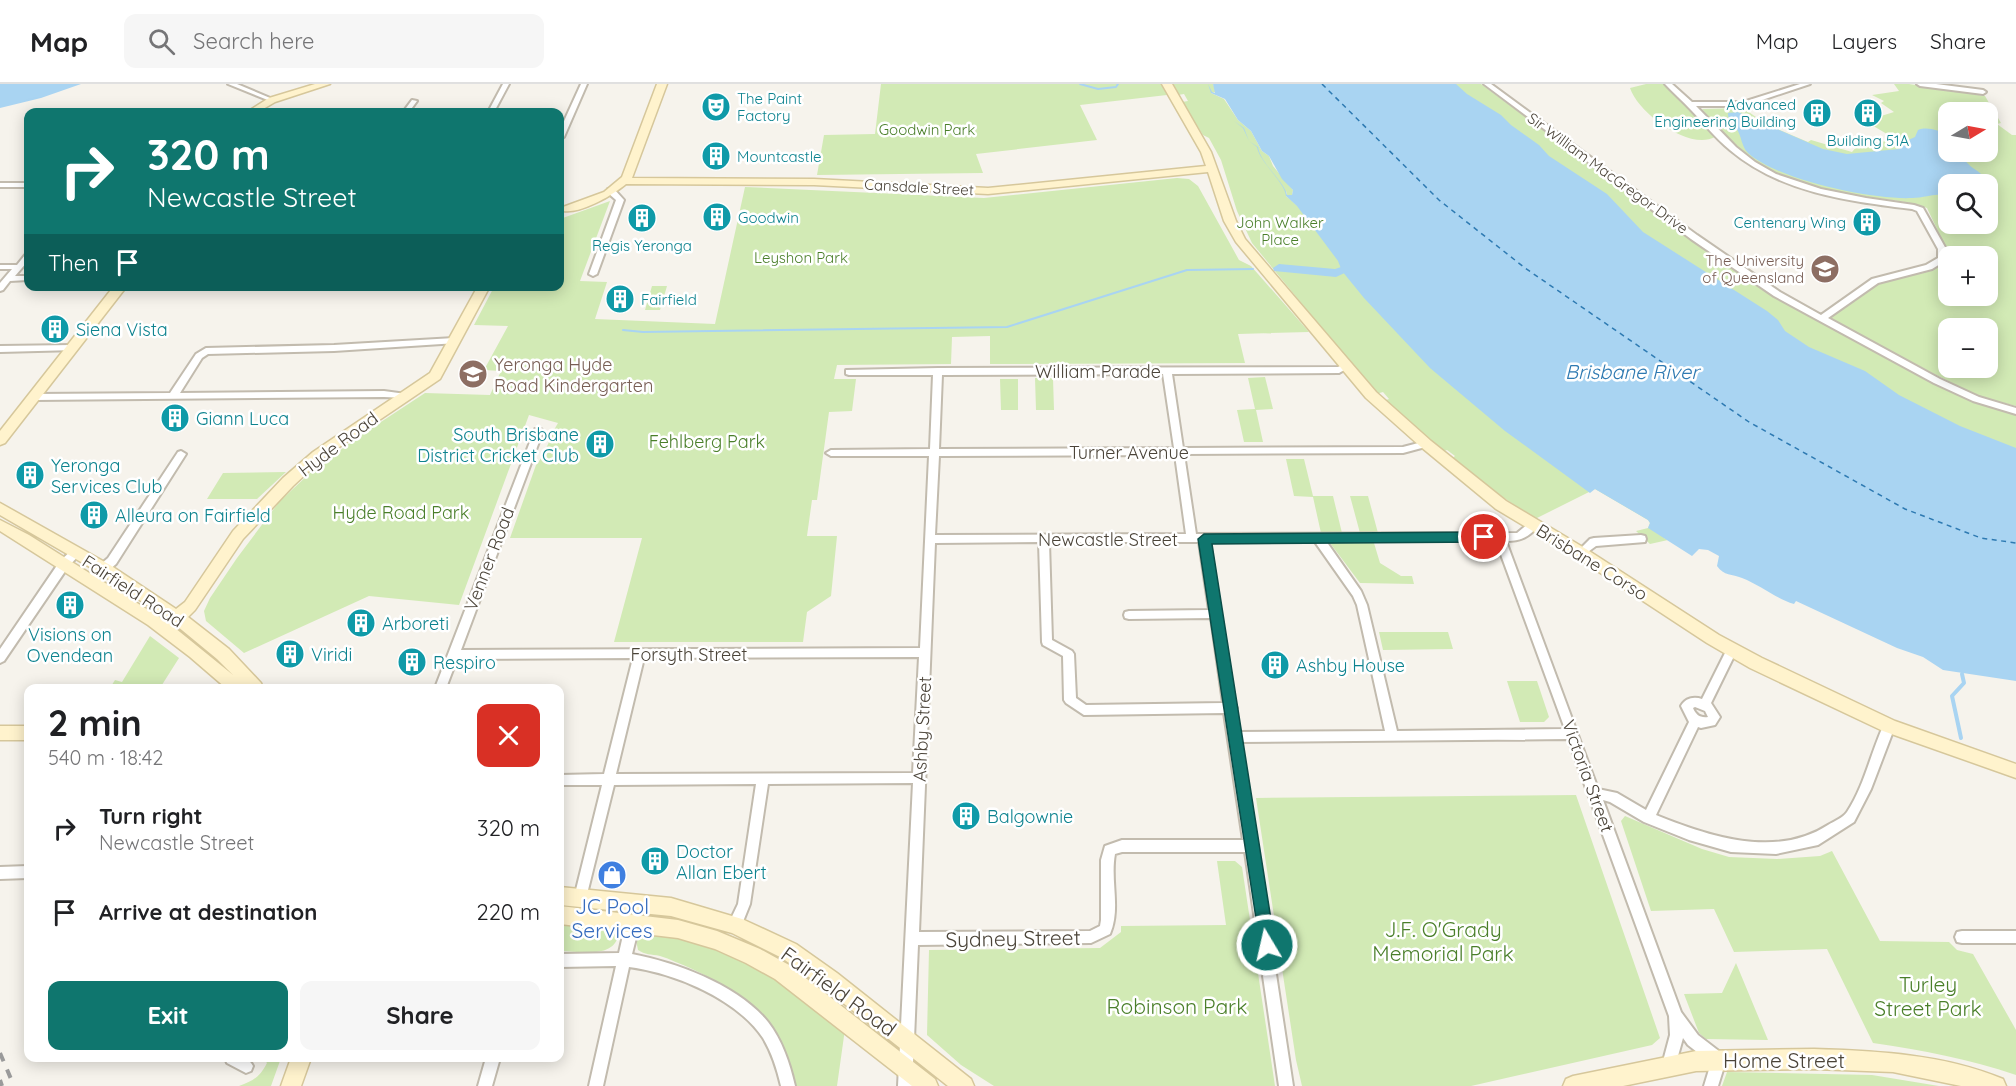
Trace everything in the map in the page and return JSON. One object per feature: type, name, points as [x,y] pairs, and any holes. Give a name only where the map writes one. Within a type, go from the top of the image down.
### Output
[{"type":"street","points":[[231,84],[272,100]]},
{"type":"street","points":[[259,108],[272,100],[325,84]]},
{"type":"street","points":[[493,108],[506,84]]},
{"type":"street","points":[[564,128],[584,84]]},
{"type":"street","points":[[564,210],[600,198],[624,181],[632,168],[662,84]]},
{"type":"street","name":"Brisbane Corso","points":[[1167,84],[1198,136],[1213,168],[1230,221],[1240,240],[1371,395],[1426,444],[1501,505],[1581,553],[1732,650],[1889,726],[2016,771]]},
{"type":"street","name":"Sir William MacGregor Drive","points":[[1487,84],[1742,271],[1821,319],[1937,381],[1976,399],[2016,411]]},
{"type":"street","points":[[1668,84],[1691,104],[1731,148],[1772,175],[1799,186],[1837,196],[1914,207],[1920,210],[1942,249],[1942,259],[1929,267],[1875,281],[1821,319]]},
{"type":"street","points":[[1691,104],[1744,104],[1807,84]]},
{"type":"street","points":[[1920,84],[1983,92]]},
{"type":"street","points":[[409,108],[414,101]]},
{"type":"street","name":"Cansdale Street","points":[[624,181],[814,182],[988,191],[1213,168]]},
{"type":"street","points":[[0,185],[24,185]]},
{"type":"street","points":[[593,274],[620,200],[610,191]]},
{"type":"street","points":[[0,288],[24,262]]},
{"type":"street","points":[[0,267],[20,267]]},
{"type":"street","points":[[9,279],[24,278]]},
{"type":"street","points":[[0,440],[117,291]]},
{"type":"street","name":"Hyde Road","points":[[164,629],[190,606],[238,535],[288,482],[318,455],[435,376],[481,291]]},
{"type":"street","points":[[172,396],[199,356],[206,351],[334,348],[454,341]]},
{"type":"street","points":[[0,349],[73,348]]},
{"type":"street","name":"William Parade","points":[[849,372],[1339,370],[1347,366]]},
{"type":"street","points":[[1167,371],[1192,539]]},
{"type":"street","name":"Ashby Street","points":[[905,1077],[938,372]]},
{"type":"street","points":[[35,397],[384,394],[403,396]]},
{"type":"street","name":"Venner Road","points":[[442,684],[538,431]]},
{"type":"street","name":"Turner Avenue","points":[[831,453],[1403,450],[1426,444]]},
{"type":"street","points":[[91,579],[116,557],[182,454]]},
{"type":"street","name":"Fairfield Road","points":[[0,508],[105,569],[178,618],[223,654],[251,684]]},
{"type":"street","name":"Fairfield Road","points":[[0,525],[91,579],[164,629],[211,664],[232,684]]},
{"type":"street","name":"Newcastle Street","points":[[931,539],[1519,537],[1533,526]]},
{"type":"street","name":"Victoria Street","points":[[1500,537],[1676,1016],[1693,1040],[1719,1060]]},
{"type":"street","points":[[1318,538],[1362,605],[1392,735]]},
{"type":"street","points":[[1044,539],[1047,642],[1068,654],[1070,700],[1083,710],[1231,708]]},
{"type":"street","points":[[1204,539],[1287,1085]]},
{"type":"street","points":[[1581,553],[1594,542],[1641,539]]},
{"type":"street","points":[[0,658],[64,564],[76,553]]},
{"type":"street","points":[[1129,615],[1216,614]]},
{"type":"street","points":[[1705,704],[1732,650]]},
{"type":"street","name":"Forsyth Street","points":[[453,655],[925,652]]},
{"type":"street","points":[[580,898],[640,654]]},
{"type":"street","points":[[1693,702],[1705,704],[1713,713],[1713,719],[1708,723],[1695,721],[1688,713],[1687,706],[1693,702]]},
{"type":"street","points":[[1648,818],[1695,721]]},
{"type":"street","points":[[1594,793],[1613,797],[1648,818],[1689,834],[1731,846],[1776,848],[1818,839],[1850,818],[1864,791],[1889,726]]},
{"type":"street","points":[[0,733],[24,733]]},
{"type":"street","points":[[1235,737],[1573,734]]},
{"type":"street","points":[[564,780],[919,778]]},
{"type":"street","points":[[735,926],[744,904],[762,779]]},
{"type":"street","name":"Sydney Street","points":[[911,939],[1091,937],[1105,930],[1109,919],[1106,861],[1109,850],[1122,846],[1252,846]]},
{"type":"street","points":[[0,873],[24,872]]},
{"type":"street","name":"Fairfield Road","points":[[564,896],[672,907],[735,926],[789,951],[964,1086]]},
{"type":"street","name":"Fairfield Road","points":[[564,915],[633,922],[693,932],[753,956],[782,972],[905,1077],[928,1086]]},
{"type":"street","points":[[596,1086],[633,922]]},
{"type":"street","points":[[1962,938],[2016,937]]},
{"type":"street","points":[[564,960],[623,960],[645,963],[682,974],[739,1005],[762,1025],[768,1034],[786,1073],[788,1086]]},
{"type":"street","name":"Victoria Street","points":[[1669,1065],[1677,1035],[1676,1016]]},
{"type":"street","name":"Home Street","points":[[1573,1086],[1669,1065],[1719,1060],[1814,1059],[1893,1062],[1962,1076],[1996,1086]]},
{"type":"street","points":[[1711,1086],[1719,1060]]},
{"type":"street","points":[[239,1062],[246,1066]]},
{"type":"street","points":[[291,1086],[300,1062]]},
{"type":"street","points":[[485,1086],[492,1062]]},
{"type":"green space","name":"Goodwin Park","points":[[881,84],[1161,84],[1167,95],[1080,105],[1097,140],[976,154],[983,173],[817,175],[824,135],[875,134]]},
{"type":"green space","name":"John Walker Place","points":[[1172,84],[1213,84],[1216,92],[1211,93],[1224,99],[1238,120],[1251,131],[1262,151],[1269,156],[1273,166],[1293,190],[1292,195],[1287,195],[1286,191],[1286,196],[1674,528],[1664,538],[1668,540],[1650,544],[1636,531],[1648,528],[1650,523],[1648,520],[1595,489],[1535,519],[1451,459],[1455,456],[1447,450],[1442,452],[1383,401],[1389,399],[1383,392],[1376,394],[1252,243],[1237,211],[1221,160],[1209,138],[1203,135],[1182,102],[1188,101],[1184,94],[1178,95]]},
{"type":"green space","points":[[1450,84],[1481,84],[1681,230],[1784,299],[1837,330],[1952,391],[2016,414],[2016,465],[1863,407]]},
{"type":"green space","points":[[1646,84],[1663,84],[1693,111],[1715,137],[1704,140],[1692,139],[1666,127],[1654,118],[1635,98],[1630,88]]},
{"type":"green space","points":[[1894,84],[1909,84],[1985,96],[1989,102],[1938,102],[1938,162],[1998,162],[1998,125],[2012,135],[2016,135],[2016,406],[1977,396],[1942,378],[1998,378],[1998,318],[1938,318],[1938,376],[1832,321],[1831,315],[1879,282],[1938,265],[1938,306],[1998,306],[1998,246],[1945,246],[1939,234],[1998,234],[1998,174],[1938,174],[1938,231],[1927,208],[1899,201],[1818,189],[1772,171],[1732,144],[1702,109],[1743,108],[1766,124],[1808,142],[1811,140],[1852,152],[1859,144],[1897,140],[1865,121],[1894,112],[1881,103],[1884,101],[1872,95],[1899,91]]},
{"type":"green space","points":[[1177,178],[1189,179],[1198,186],[1239,260],[1251,266],[1309,332],[1238,334],[1245,363],[990,364],[990,336],[952,337],[951,364],[837,365],[834,379],[856,379],[852,411],[829,412],[817,500],[812,500],[807,536],[837,536],[831,596],[807,612],[803,642],[614,642],[642,538],[510,538],[536,465],[558,423],[529,415],[459,605],[369,596],[244,653],[206,621],[204,611],[210,598],[237,558],[279,502],[310,473],[355,439],[425,393],[490,395],[501,371],[484,370],[508,326],[474,325],[492,291],[564,291],[564,218],[610,201],[580,281],[607,282],[595,319],[715,324],[745,187],[984,198]]},
{"type":"green space","points":[[652,286],[667,286],[660,310],[645,310]]},
{"type":"green space","points":[[1265,377],[1273,409],[1256,410],[1263,442],[1244,442],[1237,410],[1255,409],[1248,378]]},
{"type":"green space","points":[[1035,378],[1053,378],[1054,410],[1036,410]]},
{"type":"green space","points":[[1000,379],[1018,379],[1018,410],[1001,410]]},
{"type":"green space","points":[[1286,459],[1304,459],[1313,496],[1333,496],[1342,533],[1321,533],[1313,497],[1294,496]]},
{"type":"green space","points":[[286,472],[257,499],[207,499],[223,473]]},
{"type":"green space","points":[[1350,496],[1368,496],[1378,533],[1360,533]]},
{"type":"green space","points":[[1330,543],[1374,543],[1380,563],[1401,576],[1412,576],[1414,584],[1360,583]]},
{"type":"green space","points":[[1379,632],[1448,632],[1453,649],[1383,650]]},
{"type":"green space","points":[[150,636],[179,658],[163,684],[112,684],[115,680],[122,682]]},
{"type":"green space","points":[[1507,681],[1537,681],[1549,717],[1544,722],[1520,722]]},
{"type":"green space","name":"J.F. O'Grady Memorial Park","points":[[1576,795],[1660,1038],[1652,1045],[1471,1086],[1302,1086],[1296,1060],[1256,798]]},
{"type":"green space","name":"Turley Street Park","points":[[1625,816],[1702,849],[1729,857],[1777,859],[1820,856],[1832,851],[1880,941],[1949,942],[1957,950],[1973,954],[2016,1030],[2016,1075],[1981,1064],[1873,1043],[1827,949],[1734,952],[1714,909],[1651,911],[1621,821]]},
{"type":"green space","name":"Robinson Park","points":[[1217,861],[1235,861],[1242,867],[1275,1086],[994,1086],[961,1065],[927,1035],[929,950],[1100,948],[1121,932],[1121,926],[1226,925]]},
{"type":"green space","points":[[564,925],[619,932],[611,947],[596,952],[564,951]]},
{"type":"green space","points":[[641,932],[679,934],[759,966],[845,1029],[837,1086],[796,1086],[791,1065],[782,1047],[758,1014],[743,1000],[708,977],[668,959],[638,950],[636,940]]},
{"type":"green space","points":[[1736,963],[1768,1040],[1706,1039],[1699,1033],[1684,994],[1722,993]]},
{"type":"green space","points":[[280,1062],[271,1086],[239,1086],[259,1075],[267,1063]]},
{"type":"green space","points":[[1727,1072],[1872,1075],[1939,1086],[1722,1086]]},
{"type":"water","points":[[0,84],[81,84],[41,98],[0,108]]},
{"type":"water","name":"Brisbane River","points":[[1208,84],[1215,93],[1213,84],[1456,84],[1467,94],[1501,115],[1539,145],[1549,156],[1607,194],[1643,232],[1767,311],[1778,320],[1785,331],[1809,347],[1865,371],[1899,395],[1960,426],[2016,448],[2016,681],[1943,670],[1923,657],[1897,648],[1796,601],[1794,604],[1787,601],[1742,578],[1725,573],[1717,566],[1719,556],[1708,550],[1699,549],[1692,556],[1648,528],[1650,523],[1648,520],[1595,489],[1590,493],[1505,431],[1430,368],[1364,298],[1342,271],[1338,261],[1297,206],[1286,196],[1263,159],[1285,190],[1287,195],[1292,195],[1293,190],[1282,179],[1269,156],[1262,151],[1251,131],[1238,120],[1225,99],[1211,93]]},
{"type":"water","points":[[1738,112],[1823,149],[1847,154],[1899,149],[1904,142],[1915,137],[1918,130],[1933,130],[1938,132],[1938,162],[1967,162],[1981,174],[1938,174],[1938,195],[1895,198],[1850,192],[1803,180],[1762,163],[1748,153],[1728,113]]},
{"type":"waterway","points":[[1080,84],[1098,89],[1116,87],[1118,84]]},
{"type":"waterway","points":[[1279,268],[1336,273],[1347,269]]},
{"type":"waterway","points":[[623,330],[643,332],[1007,327],[1187,270],[1253,269]]},
{"type":"waterway","points":[[1961,738],[1952,696],[1964,683],[1962,674]]},
{"type":"ferry route","points":[[1322,84],[1439,200],[1525,268],[1749,422],[1905,509],[1981,538],[2016,543]]},
{"type":"railway","points":[[0,1053],[14,1086]]},
{"type":"railway","points":[[0,1080],[2,1086]]},
{"type":"place","name":"The Paint Factory","points":[[716,107]]},
{"type":"place","name":"Advanced Engineering Building","points":[[1817,113]]},
{"type":"place","name":"Building 51A","points":[[1868,113]]},
{"type":"place","name":"Mountcastle","points":[[716,156]]},
{"type":"place","name":"Goodwin","points":[[717,217]]},
{"type":"place","name":"Regis Yeronga","points":[[642,218]]},
{"type":"place","name":"Centenary Wing","points":[[1867,222]]},
{"type":"place","name":"The University of Queensland","points":[[1825,269]]},
{"type":"place","name":"Fairfield","points":[[620,299]]},
{"type":"place","name":"Siena Vista","points":[[55,329]]},
{"type":"place","name":"Yeronga Hyde Road Kindergarten","points":[[473,374]]},
{"type":"place","name":"Giann Luca","points":[[175,418]]},
{"type":"place","name":"South Brisbane District Cricket Club","points":[[600,444]]},
{"type":"place","name":"Yeronga Services Club","points":[[30,475]]},
{"type":"place","name":"Alleura on Fairfield","points":[[94,515]]},
{"type":"place","name":"Visions on Ovendean","points":[[70,605]]},
{"type":"place","name":"Arboreti","points":[[361,623]]},
{"type":"place","name":"Viridi","points":[[290,654]]},
{"type":"place","name":"Respiro","points":[[412,662]]},
{"type":"place","name":"Ashby House","points":[[1275,665]]},
{"type":"place","name":"Balgownie","points":[[966,816]]},
{"type":"place","name":"Doctor Allan Ebert","points":[[655,861]]},
{"type":"place","name":"JC Pool Services","points":[[612,875]]},
{"type":"route","points":[[1267,945],[1204,539],[1484,537]]},
{"type":"park label","name":"Leyshon Park","points":[[801,257]]},
{"type":"park label","name":"Fehlberg Park","points":[[707,441]]},
{"type":"park label","name":"Hyde Road Park","points":[[401,512]]}]
